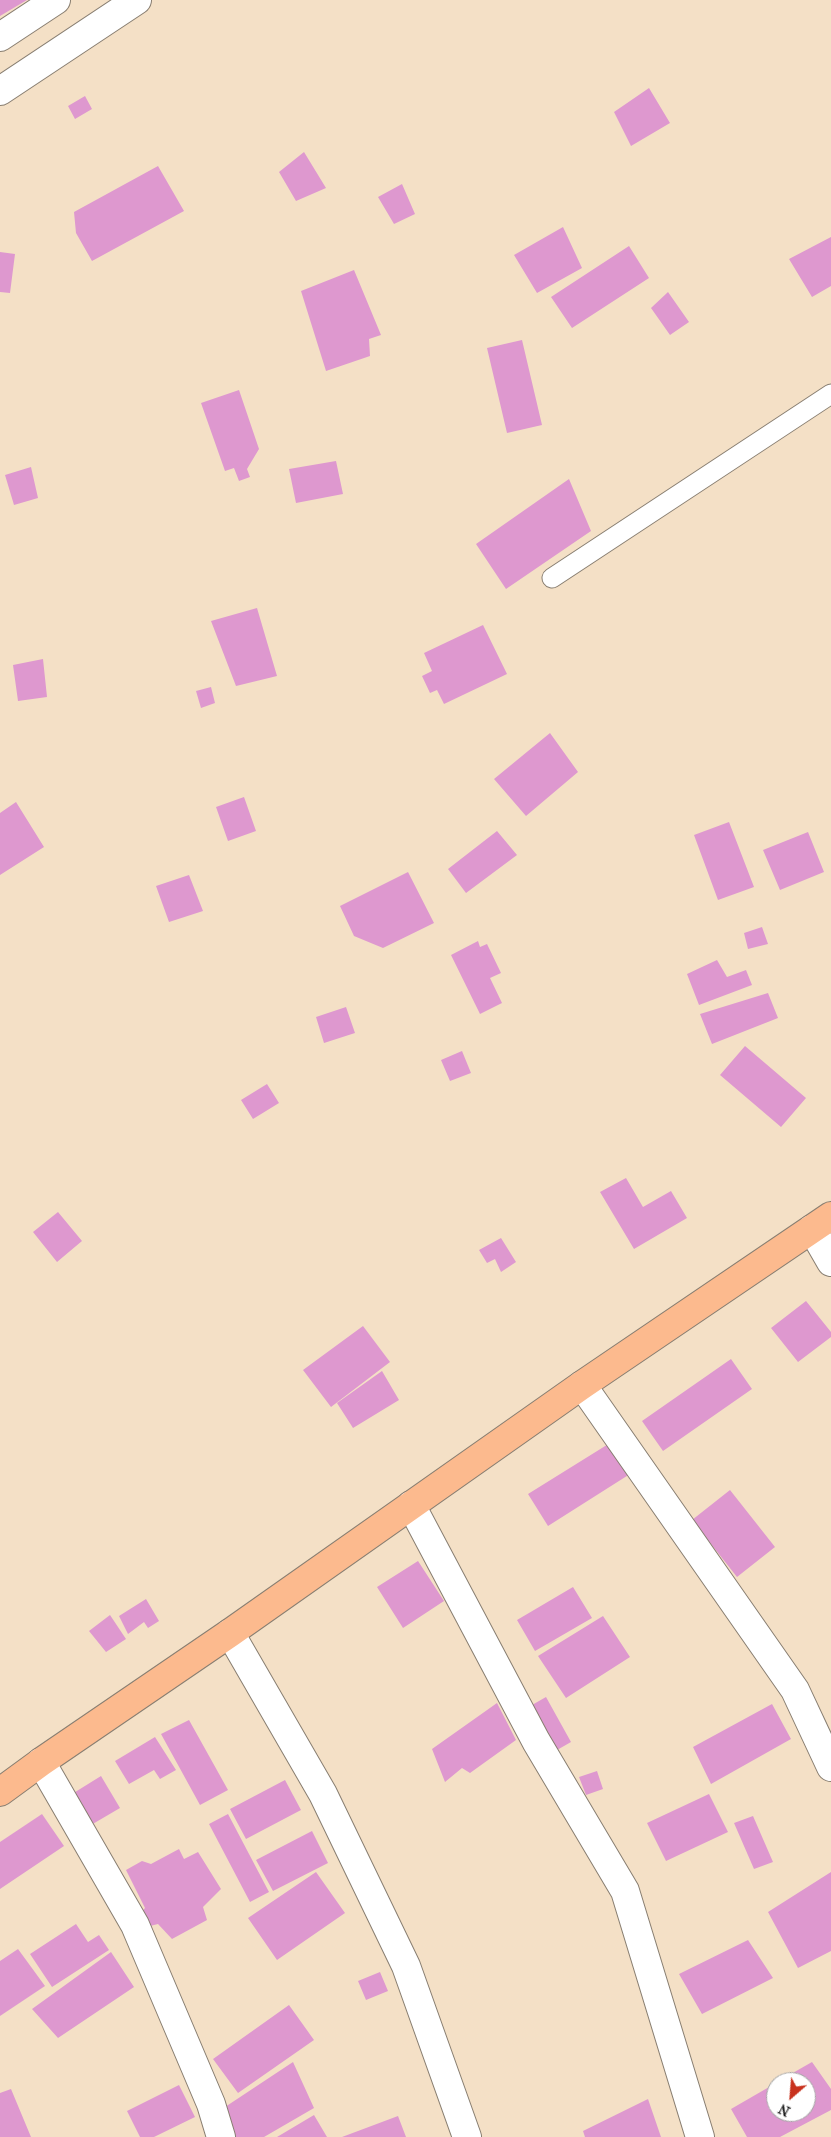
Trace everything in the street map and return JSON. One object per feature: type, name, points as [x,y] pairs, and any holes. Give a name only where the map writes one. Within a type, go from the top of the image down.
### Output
[{"type":"highway","points":[[0,1792],[230,1633],[582,1385],[822,1223]]},
{"type":"street","points":[[0,38],[56,0]]},
{"type":"street","points":[[0,91],[137,0]]},
{"type":"street","points":[[822,1223],[831,1262]]},
{"type":"street","points":[[582,1385],[795,1690],[831,1767]]},
{"type":"street","points":[[411,1505],[536,1741],[625,1891],[700,2137]]},
{"type":"street","points":[[230,1633],[323,1794],[406,1966],[467,2137]]},
{"type":"street","points":[[41,1762],[136,1925],[211,2104],[221,2137]]},
{"type":"lane","points":[[552,578],[831,394]]},
{"type":"building","points":[[0,0],[27,0],[0,16]]},
{"type":"building","points":[[649,88],[670,123],[631,146],[614,112]]},
{"type":"building","points":[[85,96],[92,109],[75,119],[68,106]]},
{"type":"building","points":[[304,152],[326,188],[296,201],[279,172]]},
{"type":"building","points":[[158,166],[184,211],[92,261],[76,233],[74,212]]},
{"type":"building","points":[[402,184],[415,214],[394,224],[378,197]]},
{"type":"building","points":[[563,227],[582,268],[537,293],[514,255]]},
{"type":"building","points":[[831,237],[831,286],[812,297],[789,259]]},
{"type":"building","points":[[629,246],[649,278],[572,328],[551,297]]},
{"type":"building","points":[[0,252],[15,254],[10,293],[0,292]]},
{"type":"building","points":[[354,270],[381,335],[369,339],[370,356],[326,371],[301,291]]},
{"type":"building","points":[[668,292],[689,322],[670,335],[651,308]]},
{"type":"building","points":[[522,340],[542,425],[507,433],[487,348]]},
{"type":"building","points":[[239,390],[259,449],[247,469],[250,477],[239,481],[234,468],[225,471],[201,403]]},
{"type":"building","points":[[336,461],[343,494],[296,503],[289,469]]},
{"type":"building","points":[[31,467],[38,498],[14,505],[5,475]]},
{"type":"building","points":[[569,479],[591,531],[506,589],[476,544]]},
{"type":"building","points":[[257,608],[277,676],[236,686],[211,621]]},
{"type":"building","points":[[483,625],[507,674],[444,704],[437,690],[430,693],[422,676],[432,671],[424,653]]},
{"type":"building","points":[[43,659],[47,697],[18,701],[13,665]]},
{"type":"building","points":[[211,687],[215,703],[201,708],[196,691]]},
{"type":"building","points":[[550,733],[578,772],[526,816],[494,779]]},
{"type":"building","points":[[244,797],[256,831],[228,841],[216,807]]},
{"type":"building","points":[[16,802],[44,847],[0,875],[0,813]]},
{"type":"building","points":[[729,822],[754,887],[718,900],[694,835]]},
{"type":"building","points":[[497,831],[517,855],[466,893],[448,869]]},
{"type":"building","points":[[808,832],[824,872],[780,890],[763,850]]},
{"type":"building","points":[[408,872],[434,923],[383,948],[354,936],[340,906]]},
{"type":"building","points":[[189,875],[203,911],[169,922],[156,886]]},
{"type":"building","points":[[762,927],[768,944],[748,949],[744,933]]},
{"type":"building","points":[[478,941],[480,947],[487,944],[501,973],[490,978],[502,1003],[480,1014],[451,955]]},
{"type":"building","points":[[717,960],[727,977],[746,970],[752,985],[699,1005],[687,974]]},
{"type":"building","points":[[768,993],[778,1018],[712,1044],[700,1014]]},
{"type":"building","points":[[346,1007],[355,1033],[324,1043],[316,1017]]},
{"type":"building","points":[[745,1046],[806,1098],[781,1127],[720,1075]]},
{"type":"building","points":[[462,1051],[471,1073],[450,1081],[441,1060]]},
{"type":"building","points":[[267,1084],[279,1103],[253,1119],[241,1100]]},
{"type":"building","points":[[626,1178],[643,1207],[671,1191],[687,1218],[634,1249],[600,1192]]},
{"type":"building","points":[[58,1212],[82,1241],[57,1262],[33,1232]]},
{"type":"building","points":[[501,1238],[516,1262],[501,1272],[495,1259],[487,1263],[479,1250]]},
{"type":"building","points":[[806,1301],[831,1332],[831,1337],[798,1362],[771,1328]]},
{"type":"building","points":[[363,1326],[390,1362],[331,1407],[303,1370]]},
{"type":"building","points":[[731,1359],[752,1389],[663,1451],[642,1421]]},
{"type":"building","points":[[382,1371],[399,1400],[353,1428],[337,1403]]},
{"type":"building","points":[[610,1443],[630,1474],[548,1526],[528,1494]]},
{"type":"building","points":[[730,1490],[775,1547],[737,1577],[692,1520]]},
{"type":"building","points":[[418,1561],[444,1601],[403,1628],[377,1587]]},
{"type":"building","points":[[573,1587],[592,1618],[535,1651],[517,1620]]},
{"type":"building","points":[[146,1599],[159,1621],[148,1628],[144,1622],[128,1634],[119,1616]]},
{"type":"building","points":[[110,1615],[126,1639],[106,1652],[89,1631]]},
{"type":"building","points":[[603,1616],[630,1657],[566,1698],[538,1656]]},
{"type":"building","points":[[546,1697],[571,1742],[550,1754],[525,1709]]},
{"type":"building","points":[[497,1703],[516,1740],[470,1773],[462,1768],[445,1782],[432,1749]]},
{"type":"building","points":[[772,1704],[791,1739],[711,1784],[693,1747]]},
{"type":"building","points":[[189,1720],[228,1790],[200,1805],[161,1734]]},
{"type":"building","points":[[155,1737],[176,1770],[160,1779],[154,1770],[129,1784],[115,1761]]},
{"type":"building","points":[[597,1771],[603,1789],[586,1795],[579,1777]]},
{"type":"building","points":[[101,1776],[120,1808],[91,1825],[72,1794]]},
{"type":"building","points":[[285,1780],[301,1810],[246,1839],[230,1809]]},
{"type":"building","points":[[709,1794],[728,1832],[666,1861],[647,1823]]},
{"type":"building","points":[[42,1814],[64,1846],[0,1889],[0,1842]]},
{"type":"building","points":[[228,1814],[269,1892],[250,1902],[209,1824]]},
{"type":"building","points":[[753,1816],[773,1862],[754,1869],[734,1823]]},
{"type":"building","points":[[312,1831],[328,1863],[273,1891],[256,1860]]},
{"type":"building","points":[[179,1849],[184,1859],[198,1852],[221,1889],[203,1907],[207,1920],[172,1939],[158,1924],[146,1927],[139,1915],[145,1908],[126,1870],[142,1861],[151,1864]]},
{"type":"building","points":[[316,1872],[345,1913],[277,1960],[248,1918]]},
{"type":"building","points":[[831,1872],[831,1951],[798,1968],[768,1912]]},
{"type":"building","points":[[76,1924],[88,1942],[99,1935],[109,1950],[52,1987],[30,1954]]},
{"type":"building","points":[[748,1940],[773,1978],[702,2014],[679,1974]]},
{"type":"building","points":[[18,1949],[45,1986],[0,2016],[0,1961]]},
{"type":"building","points":[[111,1952],[134,1987],[58,2038],[32,2009]]},
{"type":"building","points":[[380,1972],[388,1991],[366,2000],[358,1981]]},
{"type":"building","points":[[289,2005],[314,2040],[238,2093],[213,2059]]},
{"type":"building","points":[[293,2062],[314,2108],[264,2137],[235,2137],[219,2111]]},
{"type":"building","points":[[812,2062],[831,2089],[831,2110],[816,2118],[816,2072],[794,2072]]},
{"type":"building","points":[[179,2085],[195,2117],[154,2137],[140,2137],[127,2111]]},
{"type":"building","points":[[11,2089],[31,2137],[0,2137],[0,2093]]},
{"type":"building","points":[[766,2089],[766,2122],[808,2122],[780,2137],[747,2137],[731,2109]]},
{"type":"building","points":[[648,2099],[661,2137],[585,2137],[583,2131]]},
{"type":"building","points":[[314,2115],[327,2137],[277,2137]]},
{"type":"building","points":[[398,2116],[406,2137],[342,2137]]}]
